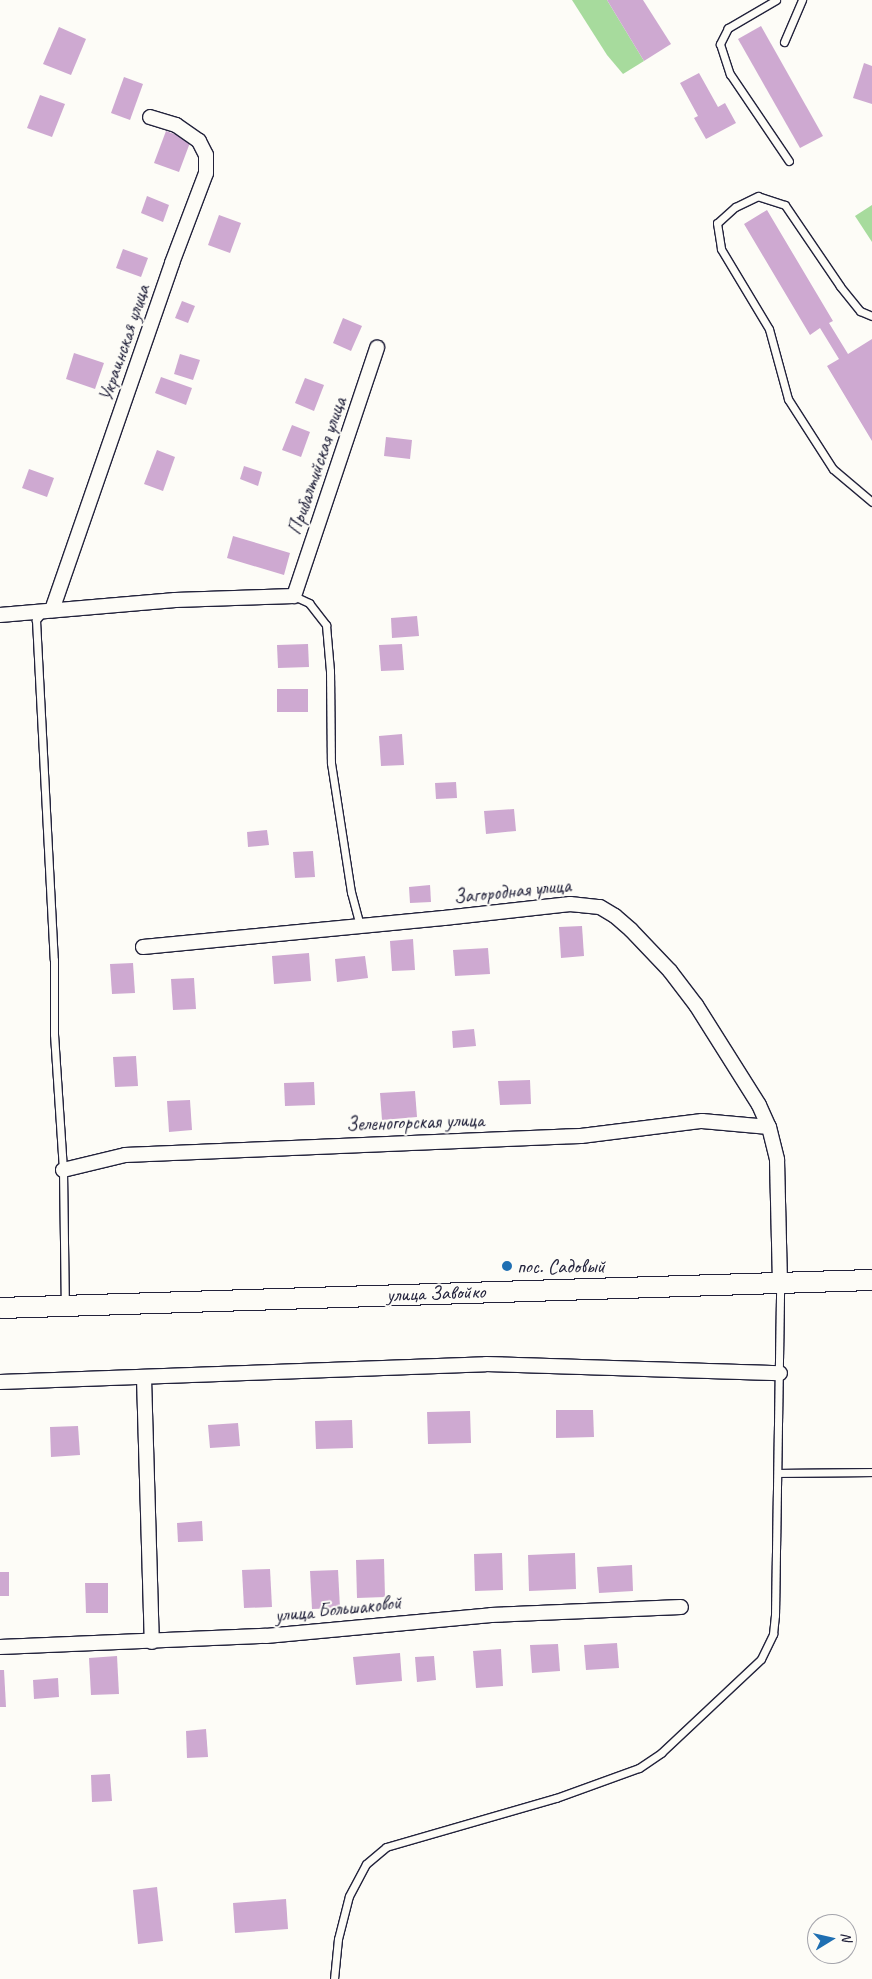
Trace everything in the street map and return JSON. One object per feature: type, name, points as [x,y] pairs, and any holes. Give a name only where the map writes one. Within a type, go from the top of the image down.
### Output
[{"type":"main road","name":"улица Завойко","points":[[0,1308],[872,1280]]},
{"type":"street","name":"Украинская улица","points":[[49,611],[172,263],[206,173],[206,155],[199,141],[176,125],[150,117]]},
{"type":"street","name":"Прибалтийская улица","points":[[294,596],[377,348]]},
{"type":"street","points":[[0,615],[175,600],[294,596]]},
{"type":"street","name":"Загородная улица","points":[[143,947],[500,913],[570,904],[600,907],[631,930],[670,971],[696,1005],[759,1105],[769,1127],[777,1160],[780,1282]]},
{"type":"street","name":"Зеленогорская улица","points":[[63,1170],[125,1155],[581,1136],[702,1121],[769,1127]]},
{"type":"street","points":[[0,1382],[486,1364],[780,1373]]},
{"type":"street","points":[[144,1378],[152,1642]]},
{"type":"street","name":"улица Большаковой","points":[[0,1647],[266,1636],[491,1616],[681,1607]]},
{"type":"lane","points":[[776,0],[728,28],[720,44],[730,74],[790,161]]},
{"type":"lane","points":[[784,42],[802,0]]},
{"type":"lane","points":[[872,316],[860,311],[840,286],[785,205],[758,196],[735,207],[717,223],[721,249],[769,329],[788,399],[833,469],[860,494],[872,502]]},
{"type":"lane","points":[[294,596],[309,603],[326,625],[330,671],[331,763],[351,892],[360,925]]},
{"type":"lane","points":[[49,611],[40,614],[36,620],[63,1170],[65,1306]]},
{"type":"lane","points":[[334,1979],[338,1938],[349,1896],[366,1864],[386,1847],[556,1798],[639,1768],[661,1753],[761,1659],[773,1634],[775,1615],[780,1282]]},
{"type":"lane","points":[[778,1473],[872,1472]]},
{"type":"green space","points":[[572,0],[607,0],[644,61],[623,74],[607,55]]},
{"type":"green space","points":[[872,205],[872,242],[855,216]]},
{"type":"building","points":[[607,0],[643,0],[671,44],[644,61]]},
{"type":"building","points":[[761,26],[823,136],[800,148],[738,39]]},
{"type":"building","points":[[59,27],[86,39],[71,75],[43,64]]},
{"type":"building","points":[[864,63],[872,66],[872,104],[853,98]]},
{"type":"building","points":[[699,73],[718,107],[725,103],[736,123],[706,139],[694,118],[698,116],[680,83]]},
{"type":"building","points":[[124,77],[143,84],[130,120],[111,113]]},
{"type":"building","points":[[40,95],[65,104],[52,137],[27,128]]},
{"type":"building","points":[[166,131],[191,140],[179,172],[154,163]]},
{"type":"building","points":[[147,196],[169,205],[163,222],[141,213]]},
{"type":"building","points":[[767,210],[833,321],[829,323],[848,354],[872,339],[872,441],[827,366],[839,359],[820,328],[810,335],[744,224]]},
{"type":"building","points":[[219,215],[241,223],[230,253],[208,245]]},
{"type":"building","points":[[123,249],[148,258],[141,277],[116,268]]},
{"type":"building","points":[[182,301],[195,306],[188,323],[175,318]]},
{"type":"building","points":[[343,318],[362,326],[351,351],[333,343]]},
{"type":"building","points":[[74,353],[104,363],[95,389],[66,379]]},
{"type":"building","points":[[180,354],[200,360],[193,380],[174,374]]},
{"type":"building","points":[[161,377],[192,388],[186,405],[155,393]]},
{"type":"building","points":[[305,378],[324,385],[314,411],[295,403]]},
{"type":"building","points":[[292,425],[310,432],[301,457],[282,450]]},
{"type":"building","points":[[386,437],[412,440],[410,459],[384,456]]},
{"type":"building","points":[[157,450],[175,457],[163,491],[144,484]]},
{"type":"building","points":[[244,466],[262,472],[258,486],[240,479]]},
{"type":"building","points":[[29,469],[54,478],[47,497],[22,488]]},
{"type":"building","points":[[233,536],[290,553],[284,575],[227,558]]},
{"type":"building","points":[[417,616],[419,636],[392,638],[391,618]]},
{"type":"building","points":[[308,644],[309,667],[278,668],[277,645]]},
{"type":"building","points":[[402,644],[404,670],[381,671],[379,645]]},
{"type":"building","points":[[277,689],[308,689],[308,712],[277,712]]},
{"type":"building","points":[[402,734],[404,765],[381,766],[379,736]]},
{"type":"building","points":[[456,782],[457,798],[436,799],[435,783]]},
{"type":"building","points":[[514,809],[516,831],[486,834],[484,811]]},
{"type":"building","points":[[267,830],[269,845],[248,847],[247,832]]},
{"type":"building","points":[[313,851],[315,877],[295,878],[293,852]]},
{"type":"building","points":[[430,885],[431,902],[410,903],[409,887]]},
{"type":"building","points":[[582,926],[584,956],[561,958],[559,927]]},
{"type":"building","points":[[413,939],[415,970],[392,971],[390,941]]},
{"type":"building","points":[[488,948],[490,974],[455,976],[453,950]]},
{"type":"building","points":[[309,953],[311,981],[274,984],[272,956]]},
{"type":"building","points":[[365,956],[368,978],[337,982],[335,959]]},
{"type":"building","points":[[133,963],[135,993],[112,994],[110,964]]},
{"type":"building","points":[[194,978],[196,1009],[173,1010],[171,979]]},
{"type":"building","points":[[474,1029],[476,1046],[453,1048],[452,1031]]},
{"type":"building","points":[[136,1056],[138,1086],[115,1087],[113,1057]]},
{"type":"building","points":[[530,1080],[531,1104],[500,1105],[498,1081]]},
{"type":"building","points":[[314,1082],[315,1105],[285,1106],[284,1083]]},
{"type":"building","points":[[415,1091],[417,1117],[382,1120],[380,1093]]},
{"type":"building","points":[[190,1100],[192,1130],[169,1132],[167,1101]]},
{"type":"building","points":[[556,1410],[593,1410],[594,1437],[556,1438]]},
{"type":"building","points":[[470,1411],[471,1443],[428,1444],[427,1412]]},
{"type":"building","points":[[352,1420],[353,1448],[316,1449],[315,1421]]},
{"type":"building","points":[[238,1423],[240,1446],[210,1448],[208,1425]]},
{"type":"building","points":[[78,1426],[80,1455],[51,1457],[50,1427]]},
{"type":"building","points":[[202,1521],[203,1541],[178,1542],[177,1523]]},
{"type":"building","points":[[502,1553],[503,1590],[475,1591],[474,1554]]},
{"type":"building","points":[[575,1553],[576,1589],[529,1591],[528,1555]]},
{"type":"building","points":[[384,1559],[385,1597],[357,1598],[356,1560]]},
{"type":"building","points":[[632,1565],[633,1591],[599,1593],[597,1567]]},
{"type":"building","points":[[270,1569],[272,1607],[244,1608],[242,1570]]},
{"type":"building","points":[[338,1570],[340,1608],[312,1609],[310,1571]]},
{"type":"building","points":[[0,1572],[9,1572],[9,1596],[0,1596]]},
{"type":"building","points":[[85,1583],[108,1583],[108,1613],[86,1613]]},
{"type":"building","points":[[617,1643],[619,1668],[586,1670],[584,1645]]},
{"type":"building","points":[[558,1644],[560,1671],[532,1673],[530,1645]]},
{"type":"building","points":[[501,1649],[503,1686],[476,1688],[473,1651]]},
{"type":"building","points":[[400,1653],[402,1681],[356,1685],[353,1657]]},
{"type":"building","points":[[117,1656],[119,1694],[91,1695],[89,1658]]},
{"type":"building","points":[[434,1656],[436,1680],[417,1682],[415,1657]]},
{"type":"building","points":[[0,1670],[4,1670],[6,1707],[0,1707]]},
{"type":"building","points":[[58,1678],[59,1697],[34,1699],[33,1680]]},
{"type":"building","points":[[206,1729],[208,1757],[187,1758],[186,1731]]},
{"type":"building","points":[[110,1774],[112,1801],[92,1802],[91,1775]]},
{"type":"building","points":[[157,1887],[163,1941],[138,1944],[133,1890]]},
{"type":"building","points":[[286,1899],[288,1929],[235,1933],[233,1903]]},
{"type":"place","name":"пос. Садовый","points":[[507,1266]]}]
